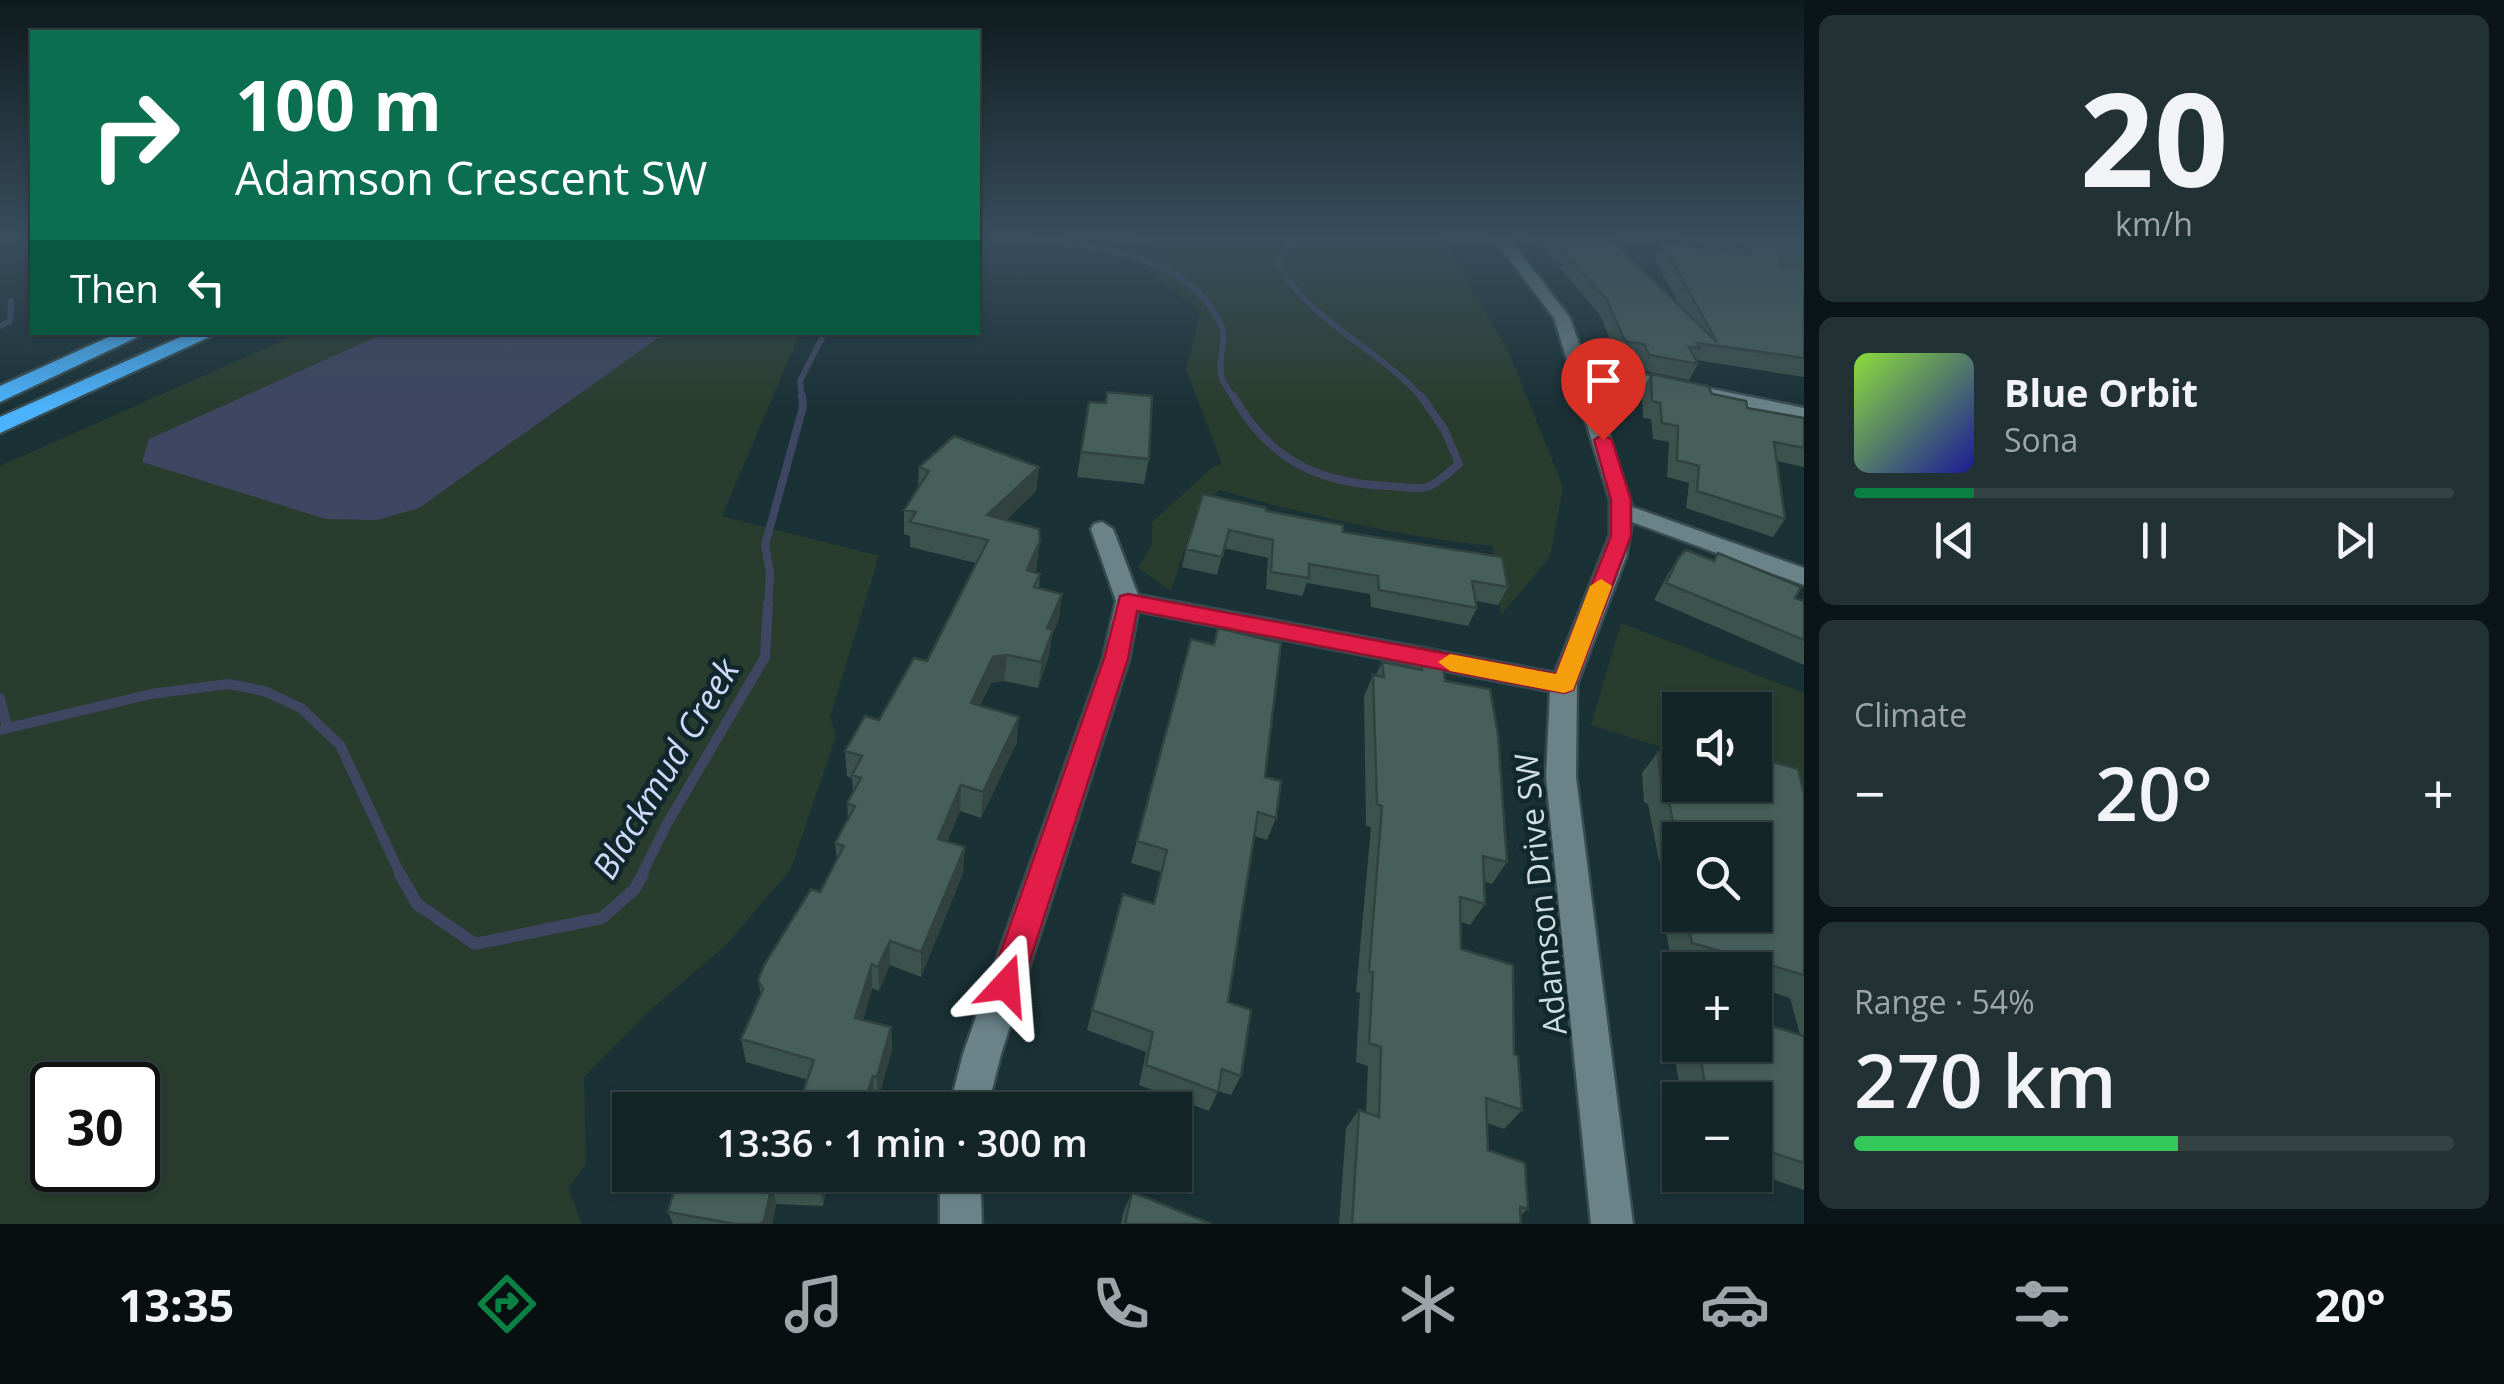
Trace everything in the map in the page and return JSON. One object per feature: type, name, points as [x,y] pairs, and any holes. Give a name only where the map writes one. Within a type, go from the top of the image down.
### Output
[{"type":"highway","points":[[0,394],[131,335]]},
{"type":"highway","points":[[0,426],[203,335]]},
{"type":"street","name":"Adamson Drive SW","points":[[1543,294],[1562,318],[1581,368],[1622,511],[1621,536],[1614,557],[1564,684],[1561,777],[1612,1224]]},
{"type":"street","points":[[1581,368],[1804,414]]},
{"type":"street","points":[[1622,511],[1804,576]]},
{"type":"street","points":[[972,1092],[1116,659],[1128,601],[1102,529]]},
{"type":"street","points":[[1128,601],[1564,684]]},
{"type":"street","points":[[961,1192],[962,1224]]},
{"type":"green space","points":[[1178,294],[1475,294],[1508,350],[1563,487],[1550,557],[1501,615],[1493,546],[1355,524],[1219,490],[1196,512],[1171,591],[1138,568],[1152,544],[1152,522],[1213,467],[1222,464],[1186,369],[1201,311]]},
{"type":"green space","points":[[295,335],[799,335],[722,516],[879,556],[830,717],[836,736],[791,869],[725,946],[647,1013],[584,1077],[586,1164],[568,1188],[582,1224],[0,1224],[0,466]]},
{"type":"green space","points":[[1621,623],[1804,693],[1804,793],[1772,783],[1772,692],[1662,692],[1662,747],[1591,725]]},
{"type":"water","points":[[380,335],[662,335],[419,508],[377,520],[326,519],[142,462],[149,439]]},
{"type":"building","points":[[1602,294],[1667,294],[1717,342],[1690,294],[1804,294],[1804,358],[1697,343],[1700,348],[1689,347],[1698,364],[1649,355],[1644,344],[1627,342],[1623,337]]},
{"type":"building","points":[[1651,374],[1708,386],[1712,394],[1746,401],[1747,408],[1804,418],[1804,448],[1774,442],[1785,519],[1697,491],[1699,466],[1677,460],[1678,426],[1662,423],[1660,403],[1652,401]]},
{"type":"building","points":[[1107,392],[1152,396],[1149,459],[1081,452],[1089,402],[1106,403]]},
{"type":"building","points":[[954,436],[1039,467],[987,515],[1039,529],[1040,541],[1027,570],[1040,574],[1034,587],[1062,594],[1047,628],[1053,630],[1041,662],[1007,655],[993,657],[971,703],[1019,717],[983,792],[961,785],[938,839],[965,847],[921,952],[890,941],[878,967],[872,964],[855,1018],[891,1027],[877,1077],[873,1076],[868,1092],[803,1092],[814,1060],[741,1039],[763,989],[758,980],[811,889],[820,892],[844,846],[835,843],[855,806],[847,803],[861,778],[852,775],[862,756],[845,751],[865,716],[879,720],[914,658],[927,661],[988,540],[910,522],[916,512],[904,510],[929,471],[919,467]]},
{"type":"building","points":[[1203,494],[1343,525],[1343,532],[1502,557],[1508,587],[1472,581],[1477,608],[1379,590],[1378,576],[1309,564],[1309,578],[1271,572],[1273,540],[1229,530],[1222,557],[1186,549]]},
{"type":"building","points":[[1686,550],[1714,561],[1718,553],[1801,587],[1795,598],[1804,601],[1804,640],[1666,583]]},
{"type":"building","points":[[1218,628],[1281,643],[1265,777],[1281,781],[1276,818],[1258,812],[1228,1002],[1251,1010],[1241,1076],[1222,1069],[1218,1092],[1146,1065],[1153,1032],[1092,1010],[1123,894],[1154,904],[1167,850],[1137,841],[1191,639],[1214,645]]},
{"type":"building","points":[[1421,646],[1441,650],[1445,681],[1490,689],[1498,734],[1507,862],[1483,856],[1485,904],[1460,897],[1461,949],[1513,965],[1514,1054],[1518,1056],[1522,1110],[1486,1098],[1488,1150],[1525,1163],[1528,1209],[1520,1207],[1521,1224],[1352,1224],[1359,1110],[1379,1117],[1381,1047],[1369,1043],[1373,972],[1369,971],[1382,806],[1377,804],[1373,675],[1384,677],[1382,662],[1422,670]]},
{"type":"building","points":[[1658,752],[1662,753],[1661,781]]},
{"type":"building","points":[[1772,762],[1798,769],[1804,794],[1804,975],[1772,966],[1772,952],[1724,952],[1692,943],[1690,932],[1772,932],[1772,822],[1673,822],[1669,802],[1772,802]]},
{"type":"building","points":[[1772,1026],[1804,1036],[1804,1163],[1772,1153],[1772,1082],[1705,1082],[1701,1062],[1772,1062]]},
{"type":"building","points":[[674,1192],[770,1192],[760,1224],[735,1224],[668,1212]]},
{"type":"building","points":[[1132,1192],[1211,1224],[1125,1224]]},
{"type":"waterway","name":"Blackmud Creek","points":[[1200,294],[1221,325],[1222,379],[1234,399]]},
{"type":"waterway","name":"Blackmud Creek","points":[[1300,294],[1423,399]]},
{"type":"waterway","points":[[0,326],[10,321],[11,301]]},
{"type":"waterway","name":"Blackmud Creek","points":[[802,399],[800,381],[823,335]]},
{"type":"waterway","name":"Blackmud Creek","points":[[768,607],[770,573],[765,545],[803,407],[802,396]]},
{"type":"waterway","name":"Blackmud Creek","points":[[1233,396],[1262,436],[1317,473],[1362,484],[1418,488],[1435,483],[1459,464],[1444,429],[1421,396]]},
{"type":"waterway","name":"Blackmud Creek","points":[[641,876],[668,822],[765,657],[768,604]]},
{"type":"waterway","name":"Blackmud Creek","points":[[0,730],[151,694],[228,684],[264,691],[301,708],[340,745],[400,875]]},
{"type":"waterway","points":[[0,698],[7,728]]},
{"type":"waterway","name":"Blackmud Creek","points":[[400,875],[417,904],[475,944],[602,918],[635,889],[643,874]]},
{"type":"slow traffic","points":[[1450,662],[1564,684],[1601,586]]},
{"type":"route","points":[[1006,985],[1116,659],[1128,601],[1564,684],[1621,536],[1621,500],[1603,440]]}]
